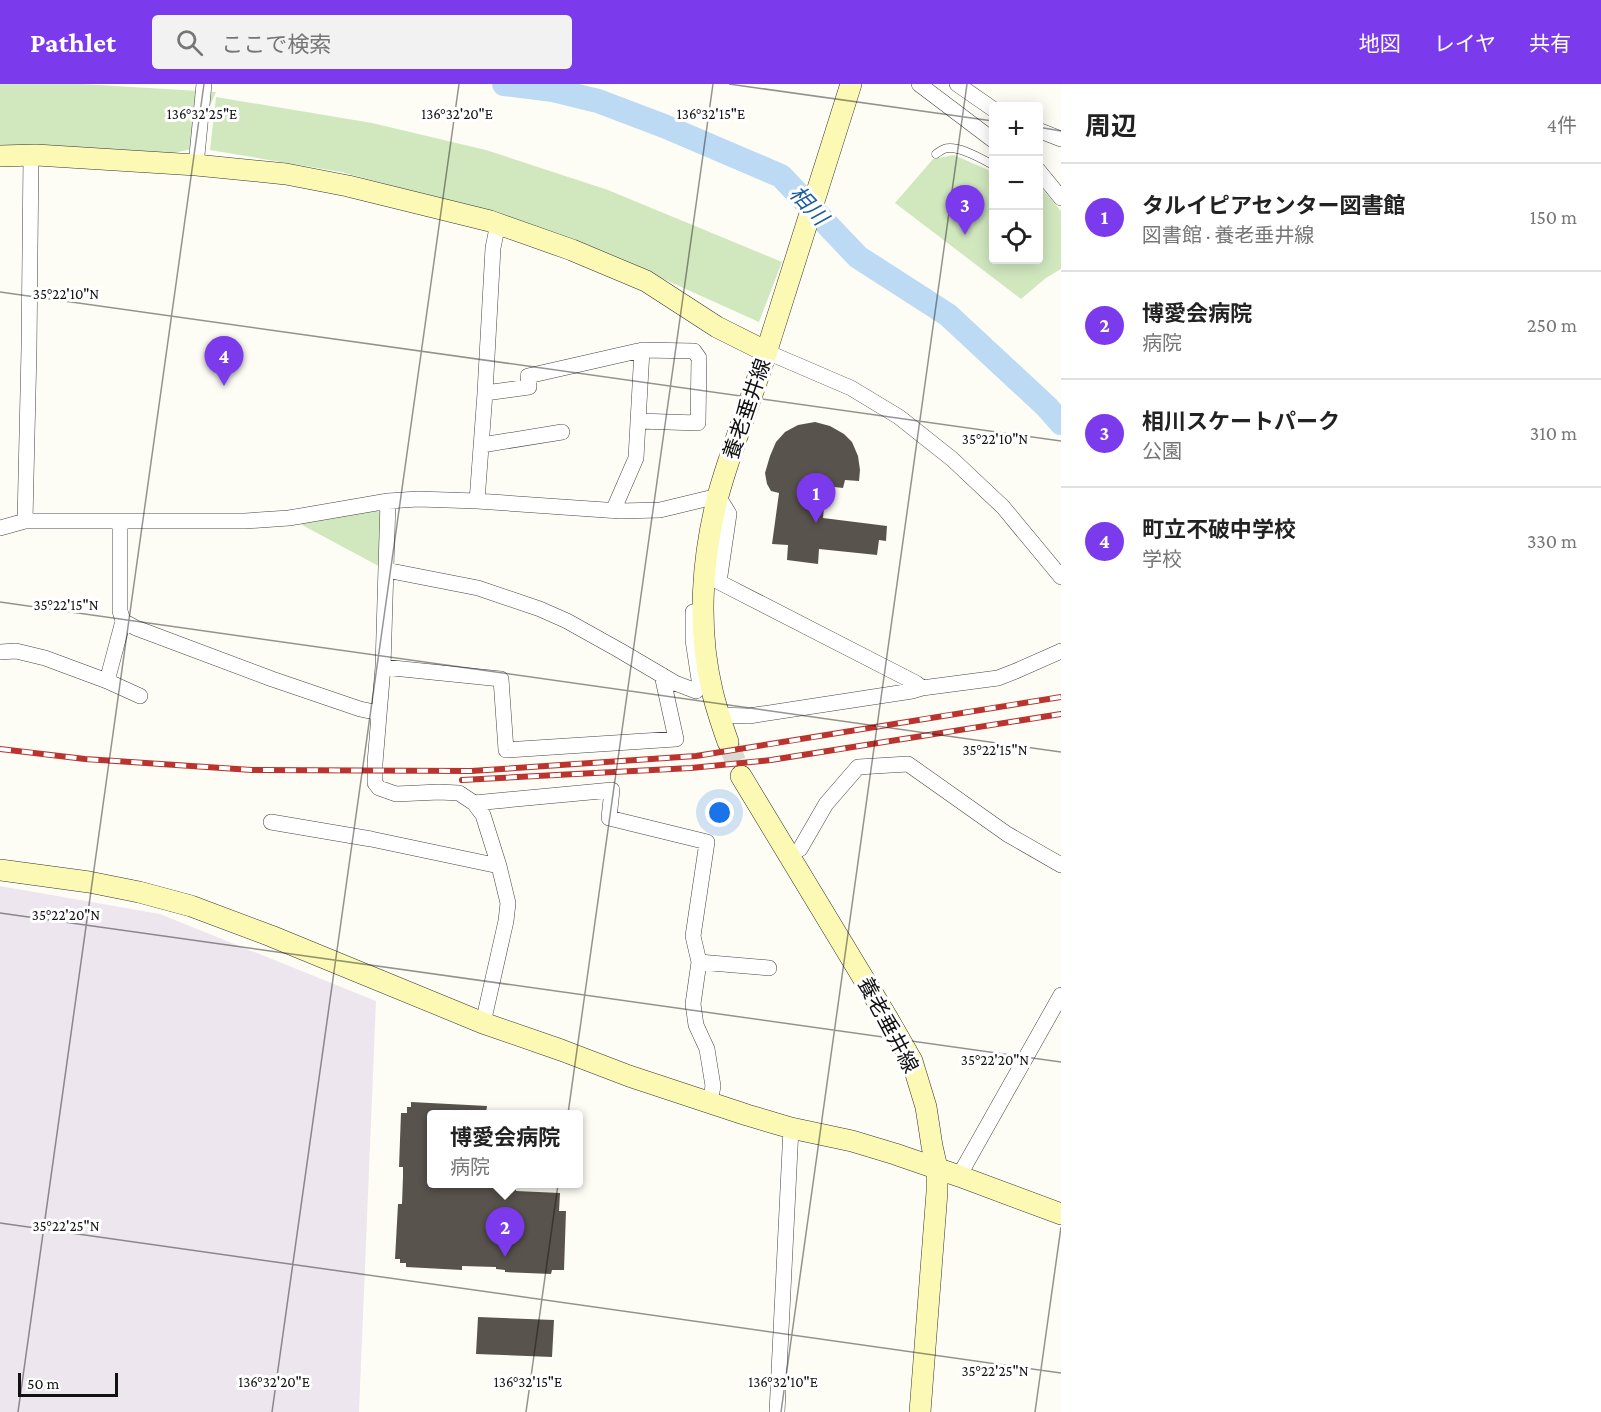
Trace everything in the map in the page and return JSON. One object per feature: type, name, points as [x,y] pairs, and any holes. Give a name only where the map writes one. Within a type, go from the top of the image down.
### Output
[{"type":"street","points":[[197,158],[204,84]]},
{"type":"street","name":"養老垂井線","points":[[728,742],[711,689],[706,657],[703,605],[705,567],[711,528],[718,496],[767,352],[851,84]]},
{"type":"street","points":[[920,84],[989,137]]},
{"type":"street","points":[[957,84],[989,106]]},
{"type":"street","points":[[1043,132],[1061,139]]},
{"type":"street","points":[[25,521],[31,155]]},
{"type":"street","points":[[0,156],[197,158],[417,202],[498,223],[572,250],[646,281],[717,327],[767,352],[851,388],[899,417],[952,459],[1004,507],[1061,577]]},
{"type":"street","points":[[1043,176],[1061,198]]},
{"type":"street","points":[[477,501],[493,248],[498,223]]},
{"type":"street","points":[[485,393],[529,387],[528,376],[642,350],[693,351],[699,357],[699,423],[638,421]]},
{"type":"street","points":[[613,511],[636,458],[642,350]]},
{"type":"street","points":[[482,445],[562,432]]},
{"type":"street","points":[[0,528],[25,521],[244,521],[289,518],[388,501],[418,500],[477,501],[613,511],[660,510],[718,496],[729,514],[719,582],[922,688]]},
{"type":"street","points":[[388,501],[383,667],[375,783],[380,788],[396,794],[439,792],[459,794],[474,803],[483,815],[508,903],[483,1023]]},
{"type":"street","points":[[107,681],[123,621],[120,611],[120,521]]},
{"type":"street","points":[[386,570],[478,588],[540,609],[567,621],[675,683],[696,691],[700,686],[693,640],[693,591]]},
{"type":"street","points":[[123,621],[272,680],[379,713]]},
{"type":"street","points":[[0,652],[16,651],[45,658],[141,696]]},
{"type":"street","points":[[718,715],[749,716],[998,678],[1061,651]]},
{"type":"street","points":[[383,667],[501,679],[506,750],[676,739],[662,675]]},
{"type":"street","points":[[800,849],[826,804],[858,767],[908,764],[1007,834],[1061,865]]},
{"type":"street","name":"養老垂井線","points":[[741,776],[912,1061],[926,1107],[937,1168],[937,1192],[920,1412]]},
{"type":"street","points":[[474,803],[612,790],[609,818],[707,842],[693,936],[699,962],[693,1004],[696,1024],[707,1049],[712,1077],[710,1102]]},
{"type":"street","points":[[271,822],[371,839],[499,866]]},
{"type":"street","points":[[0,870],[89,882],[191,906],[272,936],[483,1023],[629,1076],[747,1115],[791,1128],[852,1141],[937,1168],[1061,1214]]},
{"type":"street","points":[[699,962],[770,968]]},
{"type":"street","points":[[959,1176],[1061,995]]},
{"type":"street","points":[[777,1412],[791,1128]]},
{"type":"lane","points":[[936,154],[946,148],[955,148],[989,163]]},
{"type":"shaded area","points":[[0,886],[160,914],[376,1001],[359,1412],[0,1412]]},
{"type":"green space","points":[[0,84],[82,84],[216,92],[192,149],[164,155],[0,147]]},
{"type":"green space","points":[[216,97],[372,123],[486,150],[608,190],[782,262],[759,322],[659,277],[508,217],[341,172],[210,150]]},
{"type":"green space","points":[[954,155],[989,170],[989,264],[1043,264],[1043,190],[1061,211],[1061,269],[1021,299],[895,203],[933,159]]},
{"type":"green space","points":[[388,501],[386,570],[289,518]]},
{"type":"building","points":[[815,422],[830,426],[852,442],[858,456],[860,470],[859,481],[845,480],[843,488],[826,486],[823,518],[887,526],[886,541],[879,540],[877,555],[819,549],[818,564],[787,560],[788,545],[772,544],[779,493],[771,491],[767,484],[765,473],[770,456],[776,442],[785,432],[798,425]]},
{"type":"building","points":[[411,1102],[487,1106],[486,1110],[427,1110],[427,1188],[516,1188],[516,1191],[560,1193],[559,1211],[566,1211],[564,1270],[552,1270],[551,1274],[505,1272],[496,1267],[462,1266],[462,1270],[406,1267],[406,1263],[400,1263],[400,1259],[395,1259],[398,1204],[402,1204],[403,1167],[399,1167],[401,1113],[407,1113],[407,1107],[411,1107]]},
{"type":"building","points":[[478,1317],[554,1320],[552,1357],[476,1354]]},
{"type":"waterway","name":"相川","points":[[504,84],[553,90],[598,101],[664,126],[781,176],[858,257],[948,315],[1047,407],[1061,423]]},
{"type":"tunnel","points":[[728,742],[741,776]]},
{"type":"railway","points":[[0,749],[85,759],[252,770],[471,771],[696,756],[1061,697]]},
{"type":"railway","points":[[462,780],[691,768],[771,760],[1061,714]]},
{"type":"place","name":"相川スケートパーク","points":[[965,235]]},
{"type":"place","name":"町立不破中学校","points":[[224,386]]},
{"type":"place","name":"タルイピアセンター図書館","points":[[816,523]]},
{"type":"place","name":"博愛会病院","points":[[505,1257]]}]
